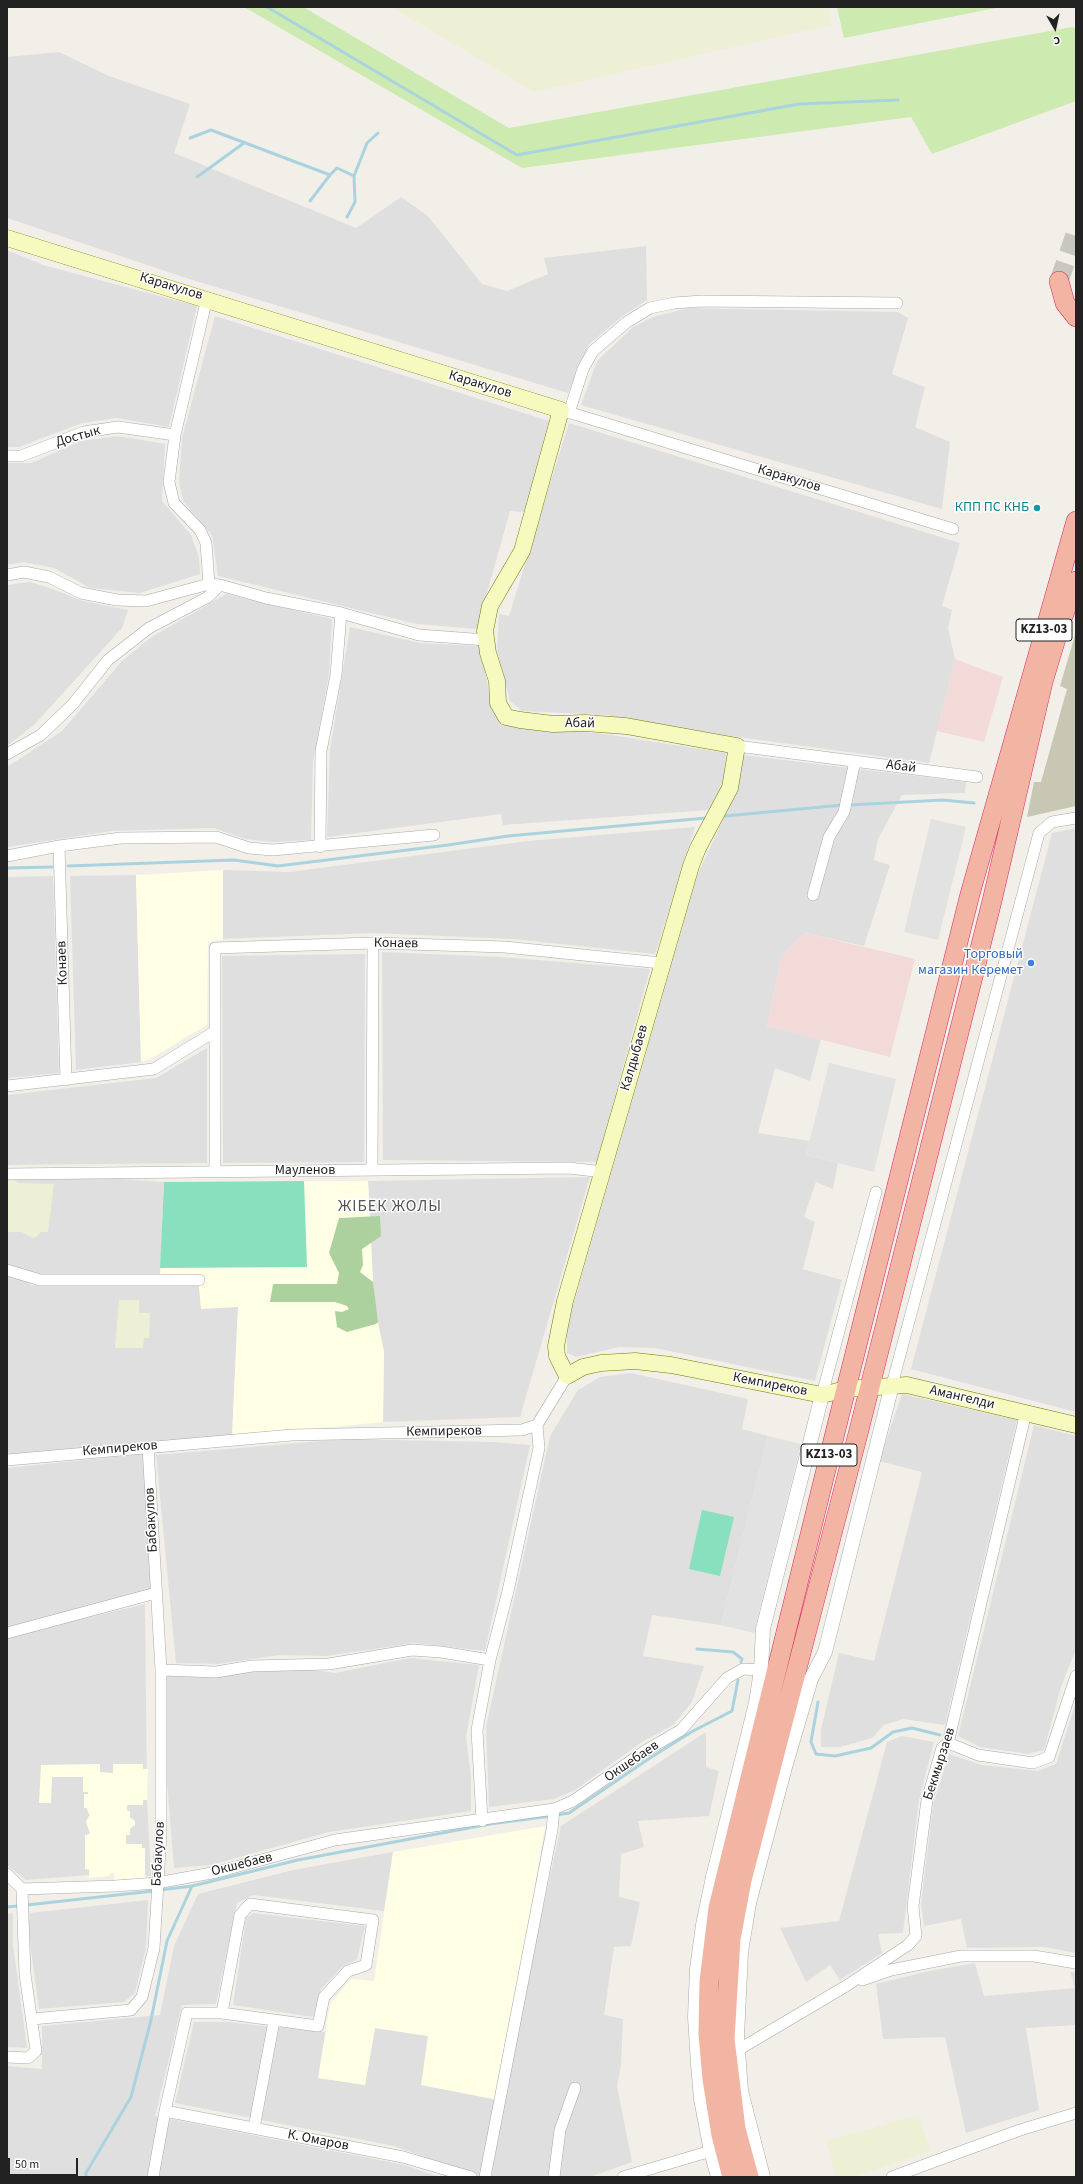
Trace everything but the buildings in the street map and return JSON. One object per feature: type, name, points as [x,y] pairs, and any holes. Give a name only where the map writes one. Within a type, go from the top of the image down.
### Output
[{"type":"highway","points":[[1059,281],[1065,303],[1076,317]]},
{"type":"highway","name":"KZ13-03","points":[[749,2177],[736,2129],[725,2039],[731,1939],[742,1880],[870,1387],[992,901],[1043,633],[1076,521]]},
{"type":"highway","name":"KZ13-03","points":[[732,2177],[716,2107],[708,2034],[709,1982],[718,1908],[970,894],[1076,581]]},
{"type":"highway","points":[[970,894],[992,901]]},
{"type":"main road","name":"Каракулов","points":[[7,238],[207,298],[565,411]]},
{"type":"main road","name":"Абай","points":[[565,411],[522,551],[490,606],[485,631],[488,653],[496,681],[498,703],[506,717],[553,724],[585,723],[626,726],[737,746]]},
{"type":"main road","name":"Калдыбаев","points":[[567,1376],[557,1356],[557,1337],[565,1301],[603,1172],[661,963],[693,860],[730,788],[737,746]]},
{"type":"main road","name":"Кемпиреков","points":[[567,1376],[584,1367],[600,1363],[636,1361],[671,1365],[822,1395],[846,1389]]},
{"type":"main road","name":"Амангелди","points":[[846,1389],[908,1385],[1076,1425]]},
{"type":"street","points":[[207,298],[175,435],[168,482],[174,503],[200,530],[206,543],[209,584]]},
{"type":"street","points":[[565,411],[583,369],[593,351],[627,322],[650,308],[674,303],[702,301],[897,303]]},
{"type":"street","name":"Каракулов","points":[[565,411],[953,529]]},
{"type":"street","name":"Достык","points":[[7,456],[21,456],[84,432],[118,427],[175,435]]},
{"type":"street","points":[[7,575],[24,572],[49,577],[81,593],[117,600],[146,601],[209,584],[220,585],[266,598],[340,613],[419,635],[486,640]]},
{"type":"street","points":[[7,754],[41,735],[73,704],[108,660],[149,628],[208,597],[220,585]]},
{"type":"street","points":[[320,847],[321,751],[336,675],[340,613]]},
{"type":"street","name":"Абай","points":[[737,746],[977,777]]},
{"type":"street","points":[[813,895],[829,837],[844,812],[855,761]]},
{"type":"street","points":[[763,2177],[741,2091],[738,2050],[737,2000],[741,1952],[749,1903],[785,1767],[810,1684],[825,1652],[892,1385],[1039,833],[1052,822],[1076,818]]},
{"type":"street","points":[[7,856],[59,846],[121,838],[216,837],[249,848],[265,850],[320,847],[434,835]]},
{"type":"street","name":"Конаев","points":[[59,846],[66,1080]]},
{"type":"street","points":[[372,1170],[373,943]]},
{"type":"street","name":"Конаев","points":[[215,1171],[215,948],[373,943],[505,947],[661,963]]},
{"type":"street","points":[[7,1086],[154,1069],[214,1032]]},
{"type":"street","name":"Мауленов","points":[[7,1174],[569,1168],[603,1172]]},
{"type":"street","points":[[718,2177],[711,2151],[701,2099],[696,2017],[697,1969],[712,1877],[756,1703],[761,1670],[763,1629],[822,1395],[876,1192]]},
{"type":"street","points":[[7,1270],[40,1280],[199,1280]]},
{"type":"street","points":[[482,1820],[476,1730],[490,1660],[508,1591],[539,1448],[537,1425],[567,1376]]},
{"type":"street","name":"Бекмырзаев","points":[[738,2050],[846,1986],[908,1945],[916,1936],[913,1906],[927,1800],[942,1748],[948,1743],[1026,1412]]},
{"type":"street","name":"Кемпиреков","points":[[7,1460],[292,1435],[522,1430],[537,1425]]},
{"type":"street","name":"Бабакулов","points":[[32,2019],[131,2010],[142,1997],[154,1948],[161,1834],[161,1670],[148,1447]]},
{"type":"street","points":[[7,1633],[156,1593]]},
{"type":"street","points":[[161,1670],[216,1672],[252,1666],[329,1664],[412,1650],[441,1652],[490,1660]]},
{"type":"street","name":"Окшебаев","points":[[22,1890],[115,1886],[157,1882],[217,1872],[335,1840],[554,1809],[573,1801],[604,1782],[645,1751],[681,1730],[727,1678],[743,1669],[761,1670]]},
{"type":"street","points":[[948,1743],[978,1755],[1033,1763],[1049,1757],[1076,1676]]},
{"type":"street","points":[[485,2177],[552,1830],[554,1809]]},
{"type":"street","points":[[7,1874],[22,1890],[25,1974],[36,2051],[28,2058],[7,2056]]},
{"type":"street","points":[[153,2177],[165,2111],[187,2013],[222,2013],[318,2026],[324,1997],[348,1971],[366,1965],[373,1920],[250,1904],[240,1915],[222,2013]]},
{"type":"street","points":[[846,1986],[891,1970],[961,1956],[1034,1956],[1076,1962]]},
{"type":"street","points":[[254,2128],[274,2021]]},
{"type":"street","points":[[554,2177],[560,2130],[575,2088]]},
{"type":"street","name":"К. Омаров","points":[[165,2111],[403,2157],[471,2177]]},
{"type":"street","points":[[892,2177],[1020,2130],[1076,2113]]},
{"type":"street","points":[[623,2177],[711,2151]]},
{"type":"shaded area","points":[[392,7],[828,7],[832,25],[534,92]]},
{"type":"shaded area","points":[[59,52],[109,76],[190,104],[174,153],[356,228],[401,197],[428,216],[482,284],[507,291],[548,274],[544,258],[646,246],[647,300],[624,315],[589,344],[568,393],[186,278],[7,218],[7,57]]},
{"type":"shaded area","points":[[7,250],[43,265],[197,306],[169,427],[117,418],[82,423],[19,447],[7,447]]},
{"type":"shaded area","points":[[688,308],[898,312],[908,318],[892,374],[925,387],[915,427],[950,442],[942,509],[581,405],[597,361],[633,327],[653,317]]},
{"type":"shaded area","points":[[215,316],[549,421],[525,512],[510,511],[477,629],[417,624],[218,576],[212,535],[183,501],[179,481],[182,438]]},
{"type":"shaded area","points":[[569,423],[960,543],[942,606],[952,610],[948,628],[955,659],[929,763],[730,736],[606,715],[522,711],[510,701],[497,651],[499,614],[509,616]]},
{"type":"shaded area","points":[[118,436],[165,444],[162,501],[191,535],[199,557],[200,574],[140,593],[90,588],[54,568],[23,562],[7,565],[7,463],[31,463],[81,441]]},
{"type":"shaded area","points":[[30,582],[83,601],[128,610],[122,628],[34,725],[7,746],[7,585]]},
{"type":"shaded area","points":[[226,594],[332,619],[329,674],[313,762],[311,840],[273,842],[245,839],[214,828],[112,831],[7,847],[7,767],[62,731],[122,661],[150,638]]},
{"type":"shaded area","points":[[350,627],[420,643],[480,646],[492,709],[502,725],[605,734],[726,753],[723,786],[710,810],[503,825],[501,814],[327,837],[330,750]]},
{"type":"shaded area","points":[[1076,632],[1076,806],[1027,817],[1034,782],[1041,782],[1067,689],[1060,686]]},
{"type":"shaded area","points":[[955,659],[1003,677],[984,742],[937,731]]},
{"type":"shaded area","points":[[743,755],[966,782],[965,793],[902,795],[878,839],[874,860],[890,865],[864,946],[805,933],[782,955],[767,1026],[821,1039],[810,1081],[775,1068],[758,1133],[810,1141],[806,1155],[838,1163],[833,1189],[816,1182],[804,1217],[815,1222],[803,1269],[842,1280],[815,1381],[655,1348],[619,1347],[576,1357],[567,1353],[567,1336],[573,1306],[697,876],[736,792]]},
{"type":"shaded area","points":[[931,819],[966,827],[938,940],[904,932]]},
{"type":"shaded area","points":[[695,827],[655,954],[513,939],[372,933],[223,939],[223,870],[289,872],[528,841]]},
{"type":"shaded area","points":[[1076,828],[1076,1412],[911,1369],[1052,833]]},
{"type":"shaded area","points":[[223,870],[223,939],[208,942],[207,1025],[150,1059],[141,1062],[136,875]]},
{"type":"shaded area","points":[[136,875],[141,1062],[76,1070],[70,876]]},
{"type":"shaded area","points":[[53,876],[59,1073],[7,1078],[7,877]]},
{"type":"shaded area","points":[[805,933],[915,959],[890,1057],[767,1026],[782,955]]},
{"type":"shaded area","points":[[382,952],[500,957],[650,969],[597,1162],[383,1160]]},
{"type":"shaded area","points":[[365,954],[364,1162],[223,1163],[222,956]]},
{"type":"shaded area","points":[[207,1048],[207,1163],[7,1165],[7,1095],[156,1078]]},
{"type":"shaded area","points":[[829,1063],[896,1079],[874,1172],[806,1155]]},
{"type":"shaded area","points":[[78,1176],[164,1182],[160,1278],[50,1276],[7,1266],[7,1177]]},
{"type":"shaded area","points":[[590,1177],[520,1417],[383,1422],[384,1352],[374,1303],[368,1181]]},
{"type":"shaded area","points":[[14,1180],[18,1183],[54,1184],[48,1232],[41,1232],[36,1237],[32,1238],[22,1232],[7,1232],[7,1181]]},
{"type":"shaded area","points":[[368,1181],[374,1303],[384,1352],[383,1422],[232,1437],[238,1307],[201,1309],[198,1277],[160,1278],[164,1182]]},
{"type":"shaded area","points":[[7,1274],[15,1278],[17,1275],[24,1276],[30,1285],[42,1286],[43,1283],[66,1286],[199,1284],[200,1290],[238,1307],[232,1437],[7,1455]]},
{"type":"shaded area","points":[[119,1300],[139,1300],[139,1313],[150,1313],[149,1338],[144,1338],[143,1348],[115,1348]]},
{"type":"shaded area","points":[[631,1373],[748,1399],[742,1429],[768,1436],[721,1625],[652,1615],[643,1656],[704,1666],[692,1702],[673,1725],[642,1742],[575,1790],[554,1799],[489,1807],[486,1727],[550,1436],[578,1390],[600,1377]]},
{"type":"shaded area","points":[[902,1394],[1017,1420],[945,1725],[903,1719],[884,1725],[872,1738],[840,1747],[821,1747],[821,1730],[839,1653],[874,1661],[922,1472],[879,1461]]},
{"type":"shaded area","points":[[1034,1425],[1076,1436],[1076,1649],[1061,1687],[1044,1750],[1028,1754],[980,1747],[958,1736]]},
{"type":"shaded area","points":[[768,1436],[801,1444],[754,1633],[721,1625]]},
{"type":"shaded area","points":[[345,1439],[492,1442],[530,1445],[485,1651],[415,1643],[326,1656],[280,1655],[219,1664],[176,1663],[156,1455]]},
{"type":"shaded area","points":[[142,1454],[145,1457],[152,1589],[7,1630],[7,1468]]},
{"type":"shaded area","points":[[145,1604],[147,1800],[151,1876],[114,1873],[26,1880],[7,1865],[7,1637]]},
{"type":"shaded area","points":[[410,1658],[479,1665],[466,1737],[471,1777],[471,1811],[329,1832],[211,1865],[174,1868],[165,1758],[165,1672],[284,1666],[335,1673]]},
{"type":"shaded area","points":[[1076,1702],[1076,1953],[1044,1947],[967,1948],[961,1919],[924,1926],[921,1904],[933,1805],[949,1754],[982,1765],[1038,1771],[1056,1764]]},
{"type":"shaded area","points":[[706,1732],[706,1767],[719,1771],[709,1816],[638,1821],[644,1847],[621,1854],[619,1897],[640,1902],[631,1946],[614,1947],[604,2015],[623,2019],[621,2065],[617,2086],[632,2162],[590,2177],[492,2177],[495,2138],[502,2095],[561,1826]]},
{"type":"shaded area","points":[[902,1736],[934,1742],[919,1800],[903,1933],[878,1934],[882,1953],[840,1980],[830,1965],[806,1982],[780,1928],[839,1921],[887,1742]]},
{"type":"shaded area","points":[[100,1764],[100,1772],[113,1773],[113,1764],[143,1764],[143,1769],[148,1769],[147,1800],[143,1800],[143,1805],[127,1805],[127,1811],[130,1811],[130,1817],[135,1821],[135,1825],[130,1829],[130,1835],[126,1835],[126,1844],[142,1844],[142,1848],[145,1848],[144,1880],[115,1886],[114,1873],[109,1874],[109,1876],[89,1878],[89,1870],[85,1869],[85,1835],[90,1834],[86,1822],[90,1814],[88,1813],[87,1808],[84,1808],[84,1794],[88,1794],[88,1792],[83,1792],[83,1777],[52,1777],[51,1803],[39,1803],[41,1765]]},
{"type":"shaded area","points":[[545,1826],[498,2100],[421,2085],[428,2036],[375,2028],[365,2085],[318,2078],[330,2004],[351,1979],[374,1981],[393,1852]]},
{"type":"shaded area","points":[[393,1852],[384,1911],[253,1895],[237,1903],[216,2004],[182,2005],[155,2116],[405,2165],[439,2177],[7,2177],[7,2066],[42,2069],[42,2026],[160,2015],[174,1946],[198,1894],[293,1870]]},
{"type":"shaded area","points":[[148,1900],[146,1948],[135,1993],[124,2002],[39,2009],[28,1928],[30,1913]]},
{"type":"shaded area","points":[[13,1913],[13,1945],[27,2048],[7,2047],[7,1914]]},
{"type":"shaded area","points":[[253,1913],[365,1926],[357,1959],[342,1967],[321,1989],[313,2017],[233,2005],[246,1918]]},
{"type":"shaded area","points":[[975,1963],[984,1996],[1075,1988],[1070,1972],[1076,1972],[1076,2025],[1026,2028],[1039,2110],[966,2133],[945,2037],[883,2039],[876,1984],[929,1971]]},
{"type":"shaded area","points":[[194,2022],[225,2022],[326,2032],[319,2078],[365,2085],[375,2028],[428,2036],[498,2100],[481,2177],[394,2146],[175,2103]]},
{"type":"shaded area","points":[[919,2115],[931,2151],[854,2177],[836,2177],[826,2141]]},
{"type":"green space","points":[[244,7],[305,8],[509,128],[1072,27],[1076,29],[1076,101],[932,154],[911,117],[522,168]]},
{"type":"green space","points":[[837,7],[1001,7],[844,38]]},
{"type":"green space","points":[[304,1181],[307,1267],[160,1268],[164,1182]]},
{"type":"green space","points":[[380,1216],[381,1236],[362,1249],[363,1265],[360,1272],[373,1282],[378,1322],[376,1324],[347,1332],[337,1327],[335,1311],[342,1312],[349,1309],[347,1306],[335,1302],[270,1302],[273,1284],[337,1284],[339,1273],[329,1253],[339,1218]]},
{"type":"green space","points":[[702,1510],[734,1517],[720,1576],[689,1569]]},
{"type":"waterway","points":[[267,7],[517,155],[799,104],[898,100]]},
{"type":"waterway","points":[[190,138],[211,130],[330,175],[337,168],[354,176],[367,143],[378,133]]},
{"type":"waterway","points":[[197,177],[244,143]]},
{"type":"waterway","points":[[310,201],[330,175]]},
{"type":"waterway","points":[[347,217],[355,202],[354,176]]},
{"type":"waterway","points":[[849,805],[943,800],[974,803]]},
{"type":"waterway","points":[[725,816],[843,805]]},
{"type":"waterway","points":[[68,866],[234,860],[278,866],[508,836],[706,818]]},
{"type":"waterway","points":[[7,868],[52,867]]},
{"type":"waterway","points":[[697,1649],[733,1652],[742,1659],[741,1662]]},
{"type":"waterway","points":[[556,1815],[569,1813],[693,1731],[732,1711],[738,1680]]},
{"type":"waterway","points":[[818,1702],[811,1742],[816,1754],[835,1756],[871,1748],[893,1732],[912,1728],[940,1735]]},
{"type":"waterway","points":[[160,1890],[192,1886],[298,1860],[490,1824],[551,1816]]},
{"type":"waterway","points":[[86,2177],[86,2173],[131,2097],[151,2020],[167,1941],[192,1886]]},
{"type":"waterway","points":[[27,1905],[153,1891]]},
{"type":"waterway","points":[[7,1907],[18,1906]]},
{"type":"tunnel","points":[[1059,281],[1076,232]]},
{"type":"place","name":"КПП ПС КНБ","points":[[1037,508]]},
{"type":"place","name":"Торговый магазин Керемет","points":[[1031,963]]},
{"type":"district","name":"ЖІБЕК ЖОЛЫ","points":[[390,1207]]}]
